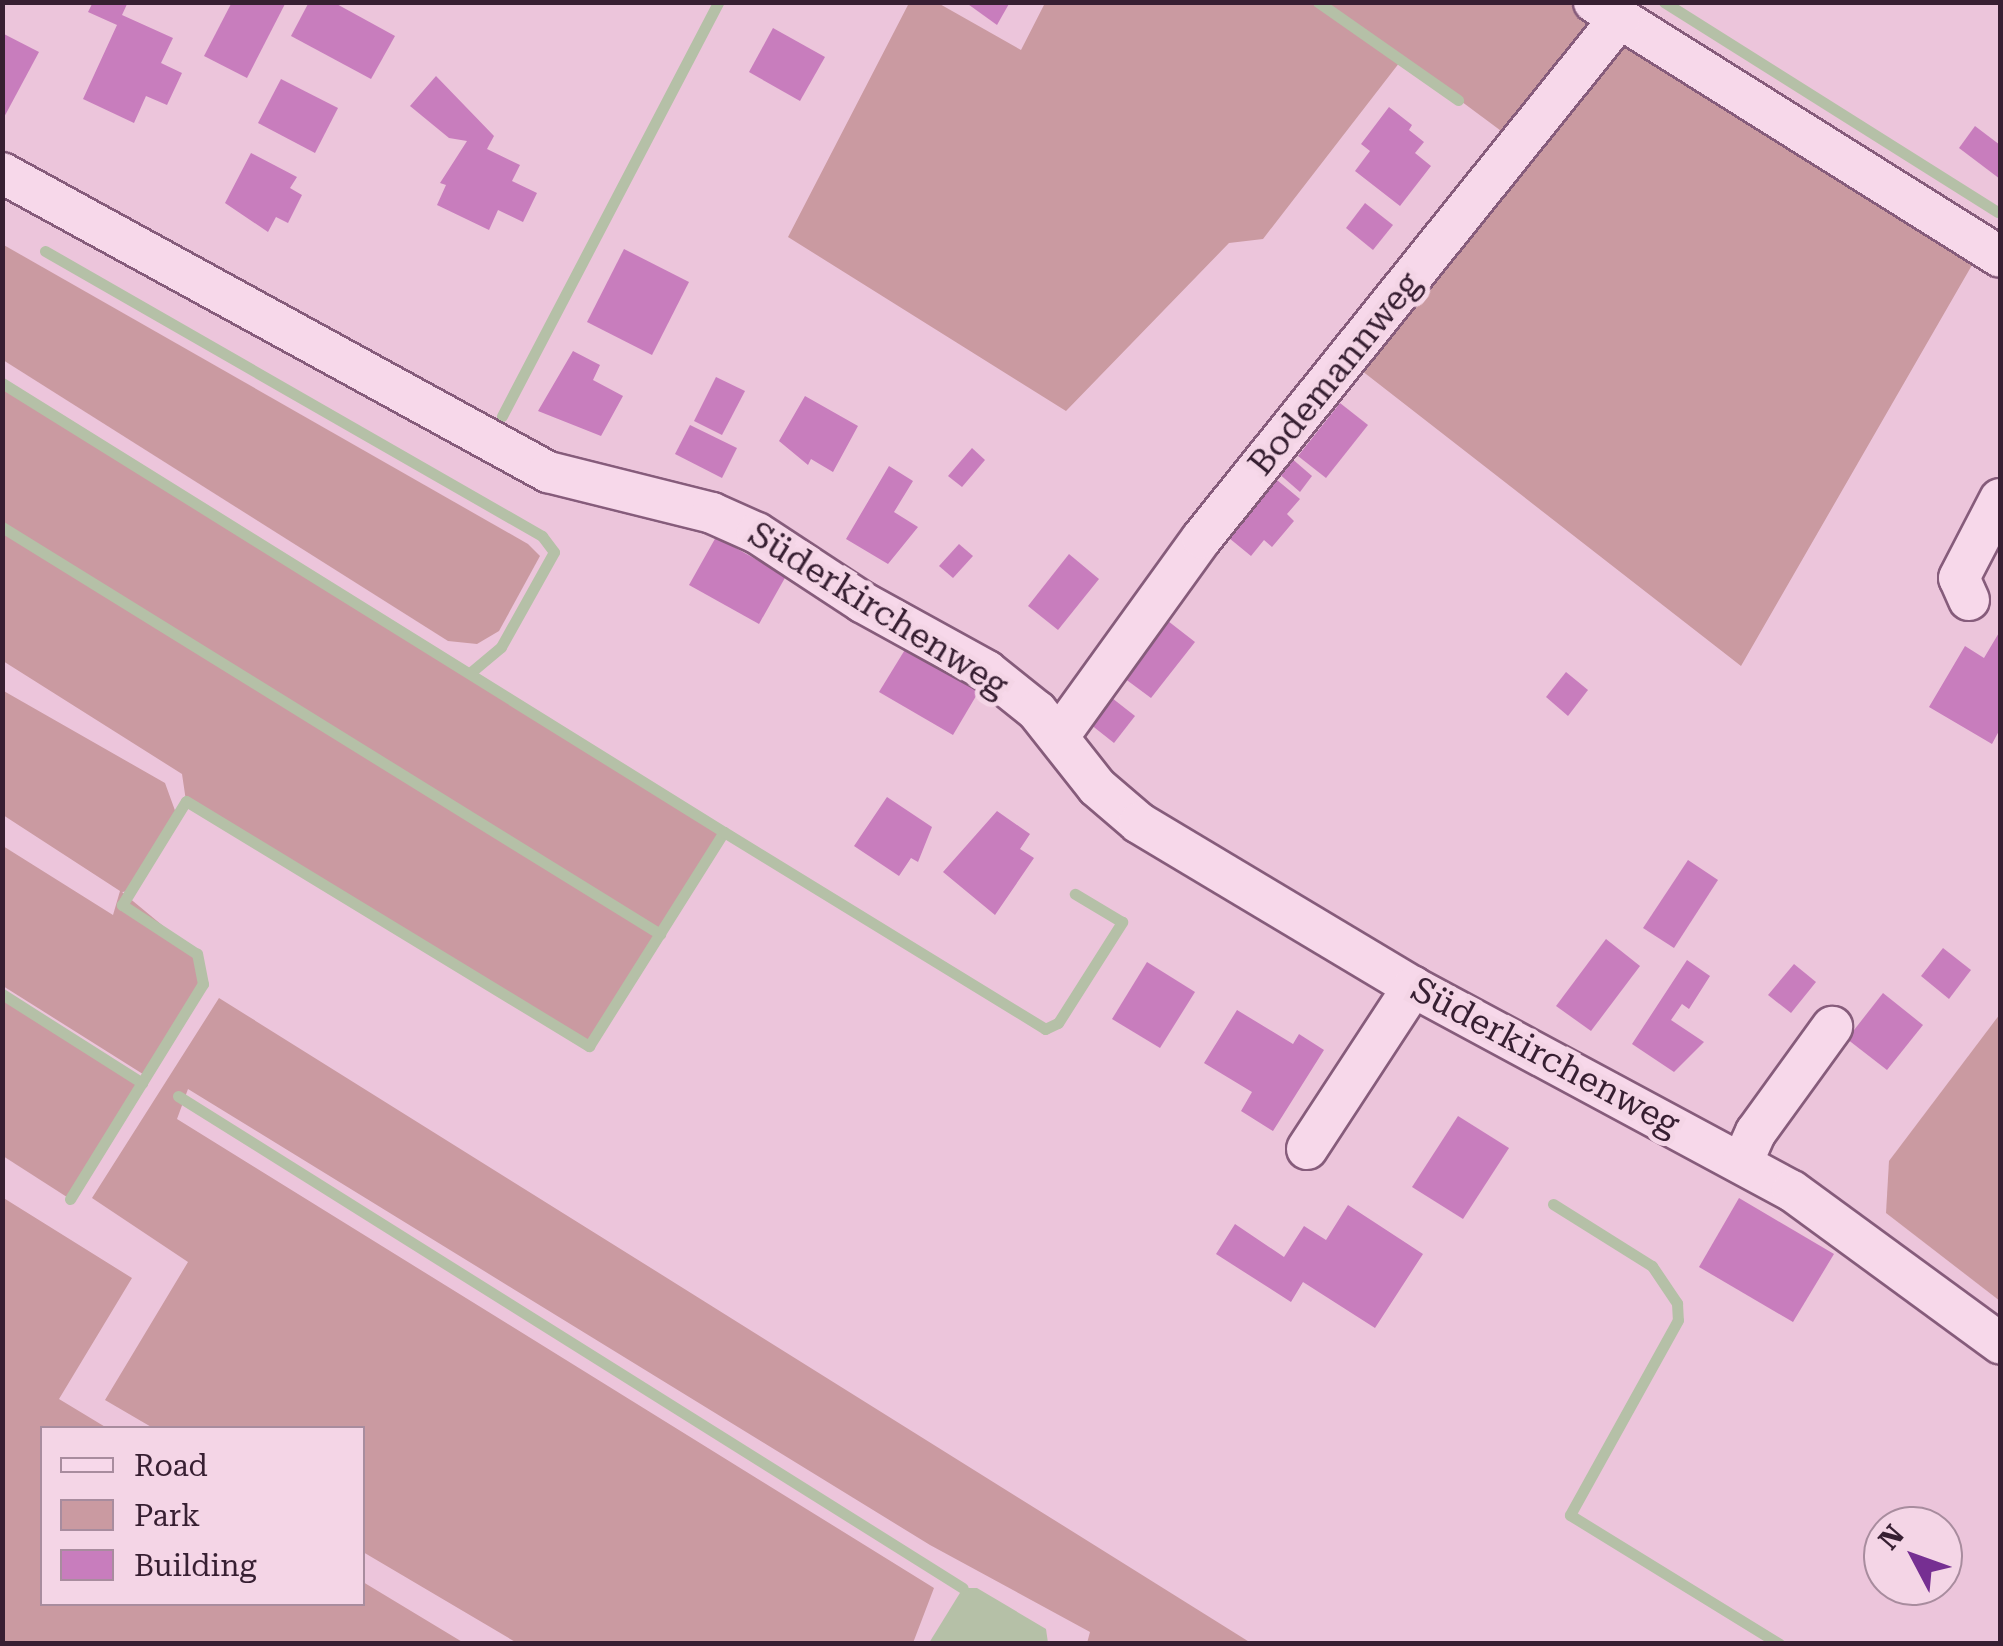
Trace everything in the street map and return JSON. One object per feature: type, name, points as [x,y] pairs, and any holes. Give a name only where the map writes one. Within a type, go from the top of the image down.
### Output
[{"type":"street","points":[[1607,10],[2000,257]]},
{"type":"street","name":"Bodemannweg","points":[[1059,736],[1202,538],[1607,10]]},
{"type":"street","name":"Süderkirchenweg","points":[[2,173],[548,472],[744,526],[862,602],[987,671],[1059,736],[1096,788],[1139,823],[1413,987],[1742,1163],[1854,1232],[2000,1343]]},
{"type":"street","points":[[1969,600],[1959,578],[2000,499]]},
{"type":"street","points":[[1308,1149],[1413,987]]},
{"type":"street","points":[[1742,1163],[1756,1132],[1832,1027]]},
{"type":"green space","points":[[1631,2],[1983,246],[1741,666],[1348,360],[1520,145],[1403,58],[1263,239],[1229,243],[1066,411],[788,237],[909,3],[938,3],[1021,50],[1045,3]]},
{"type":"green space","points":[[2,244],[528,544],[540,556],[499,631],[477,644],[448,641],[3,360]]},
{"type":"green space","points":[[2,384],[724,832],[589,1046],[186,801],[182,774],[3,661]]},
{"type":"green space","points":[[2,690],[165,783],[177,816],[131,891],[122,892],[197,954],[203,984],[146,1076],[3,986],[3,846],[113,915],[120,891],[3,815]]},
{"type":"green space","points":[[3,994],[142,1083],[70,1199],[3,1156]]},
{"type":"green space","points":[[219,998],[1251,1643],[1087,1643],[1090,1632],[930,1545],[188,1089],[177,1119],[934,1588],[913,1643],[517,1643],[365,1553],[365,1426],[150,1426],[105,1400],[188,1262],[92,1198]]},
{"type":"green space","points":[[2000,1014],[2000,1301],[1886,1213],[1889,1161]]},
{"type":"green space","points":[[2,1197],[132,1278],[59,1399],[104,1426],[40,1426],[40,1606],[365,1606],[365,1583],[464,1643],[3,1643]]},
{"type":"shaded area","points":[[963,1588],[977,1588],[1046,1629],[1048,1643],[929,1643]]},
{"type":"building","points":[[93,2],[128,2],[122,15],[173,38],[161,63],[182,73],[167,105],[146,96],[134,123],[83,99],[117,25],[88,12]]},
{"type":"building","points":[[232,2],[286,2],[247,78],[204,56]]},
{"type":"building","points":[[309,2],[333,2],[395,36],[371,79],[291,36]]},
{"type":"building","points":[[965,2],[1010,2],[997,25]]},
{"type":"building","points":[[773,28],[825,57],[800,101],[749,72]]},
{"type":"building","points":[[2,33],[39,52],[2,121]]},
{"type":"building","points":[[436,76],[494,136],[487,149],[520,165],[512,181],[537,193],[523,222],[498,210],[489,230],[437,205],[446,185],[440,183],[467,141],[449,138],[410,106]]},
{"type":"building","points":[[281,79],[338,108],[315,153],[258,123]]},
{"type":"building","points":[[1389,107],[1412,125],[1409,130],[1424,142],[1415,153],[1431,166],[1400,206],[1355,171],[1370,151],[1361,144]]},
{"type":"building","points":[[1975,126],[2000,145],[2000,179],[1959,148]]},
{"type":"building","points":[[251,153],[297,177],[290,188],[302,195],[288,223],[276,217],[268,232],[225,203]]},
{"type":"building","points":[[1365,203],[1393,225],[1373,250],[1346,228]]},
{"type":"building","points":[[624,249],[689,282],[652,355],[587,322]]},
{"type":"building","points":[[573,351],[600,365],[593,380],[623,396],[601,436],[538,411]]},
{"type":"building","points":[[716,377],[745,391],[722,435],[694,421]]},
{"type":"building","points":[[805,396],[858,426],[833,472],[811,459],[808,465],[779,441]]},
{"type":"building","points":[[1340,403],[1368,425],[1326,478],[1298,456]]},
{"type":"building","points":[[690,425],[737,448],[722,478],[675,454]]},
{"type":"building","points":[[972,448],[985,460],[962,487],[948,476]]},
{"type":"building","points":[[1290,457],[1312,476],[1300,492],[1277,472]]},
{"type":"building","points":[[889,466],[913,481],[894,512],[918,527],[888,564],[846,539]]},
{"type":"building","points":[[1277,480],[1300,499],[1287,514],[1294,521],[1272,547],[1264,540],[1251,556],[1229,538]]},
{"type":"building","points":[[716,537],[786,576],[759,624],[689,585]]},
{"type":"building","points":[[959,544],[973,556],[953,578],[939,566]]},
{"type":"building","points":[[1069,554],[1099,579],[1058,630],[1028,606]]},
{"type":"building","points":[[1168,621],[1195,642],[1151,698],[1124,678]]},
{"type":"building","points":[[2000,631],[2000,729],[1992,744],[1929,707],[1965,646],[1984,658]]},
{"type":"building","points":[[906,648],[979,691],[953,735],[879,692]]},
{"type":"building","points":[[1566,672],[1588,690],[1568,716],[1546,697]]},
{"type":"building","points":[[1112,698],[1135,716],[1114,743],[1090,724]]},
{"type":"building","points":[[887,797],[932,827],[918,862],[911,858],[899,876],[854,846]]},
{"type":"building","points":[[997,811],[1030,834],[1020,849],[1034,858],[995,915],[943,872]]},
{"type":"building","points":[[1688,860],[1718,880],[1674,948],[1643,928]]},
{"type":"building","points":[[1606,939],[1640,966],[1591,1031],[1556,1006]]},
{"type":"building","points":[[1943,948],[1971,970],[1949,999],[1921,976]]},
{"type":"building","points":[[1687,960],[1710,976],[1689,1009],[1682,1004],[1671,1020],[1704,1042],[1674,1072],[1632,1044]]},
{"type":"building","points":[[1147,962],[1195,992],[1160,1048],[1112,1019]]},
{"type":"building","points":[[1794,964],[1816,982],[1791,1013],[1768,995]]},
{"type":"building","points":[[1883,993],[1923,1025],[1887,1070],[1847,1039]]},
{"type":"building","points":[[1237,1010],[1293,1044],[1299,1034],[1324,1050],[1273,1131],[1241,1111],[1252,1092],[1204,1063]]},
{"type":"building","points":[[1458,1116],[1509,1148],[1463,1219],[1412,1187]]},
{"type":"building","points":[[1739,1198],[1834,1254],[1793,1322],[1699,1267]]},
{"type":"building","points":[[1348,1205],[1423,1254],[1375,1328],[1303,1282],[1291,1302],[1216,1254],[1235,1224],[1284,1257],[1304,1226],[1326,1240]]},
{"type":"waterway","points":[[502,416],[718,2]]},
{"type":"waterway","points":[[1318,2],[1458,100]]},
{"type":"waterway","points":[[1664,2],[1997,212]]},
{"type":"waterway","points":[[45,251],[542,536],[554,552],[501,647],[471,672]]},
{"type":"waterway","points":[[2,383],[724,832]]},
{"type":"waterway","points":[[2,527],[660,934]]},
{"type":"waterway","points":[[70,1199],[203,984],[197,954],[122,905],[186,801],[589,1046],[724,832],[1045,1029],[1058,1023],[1122,922],[1075,894]]},
{"type":"waterway","points":[[2,994],[142,1083]]},
{"type":"waterway","points":[[178,1096],[963,1588]]},
{"type":"waterway","points":[[1553,1204],[1652,1266],[1677,1303],[1678,1320],[1570,1515],[1780,1644]]}]
